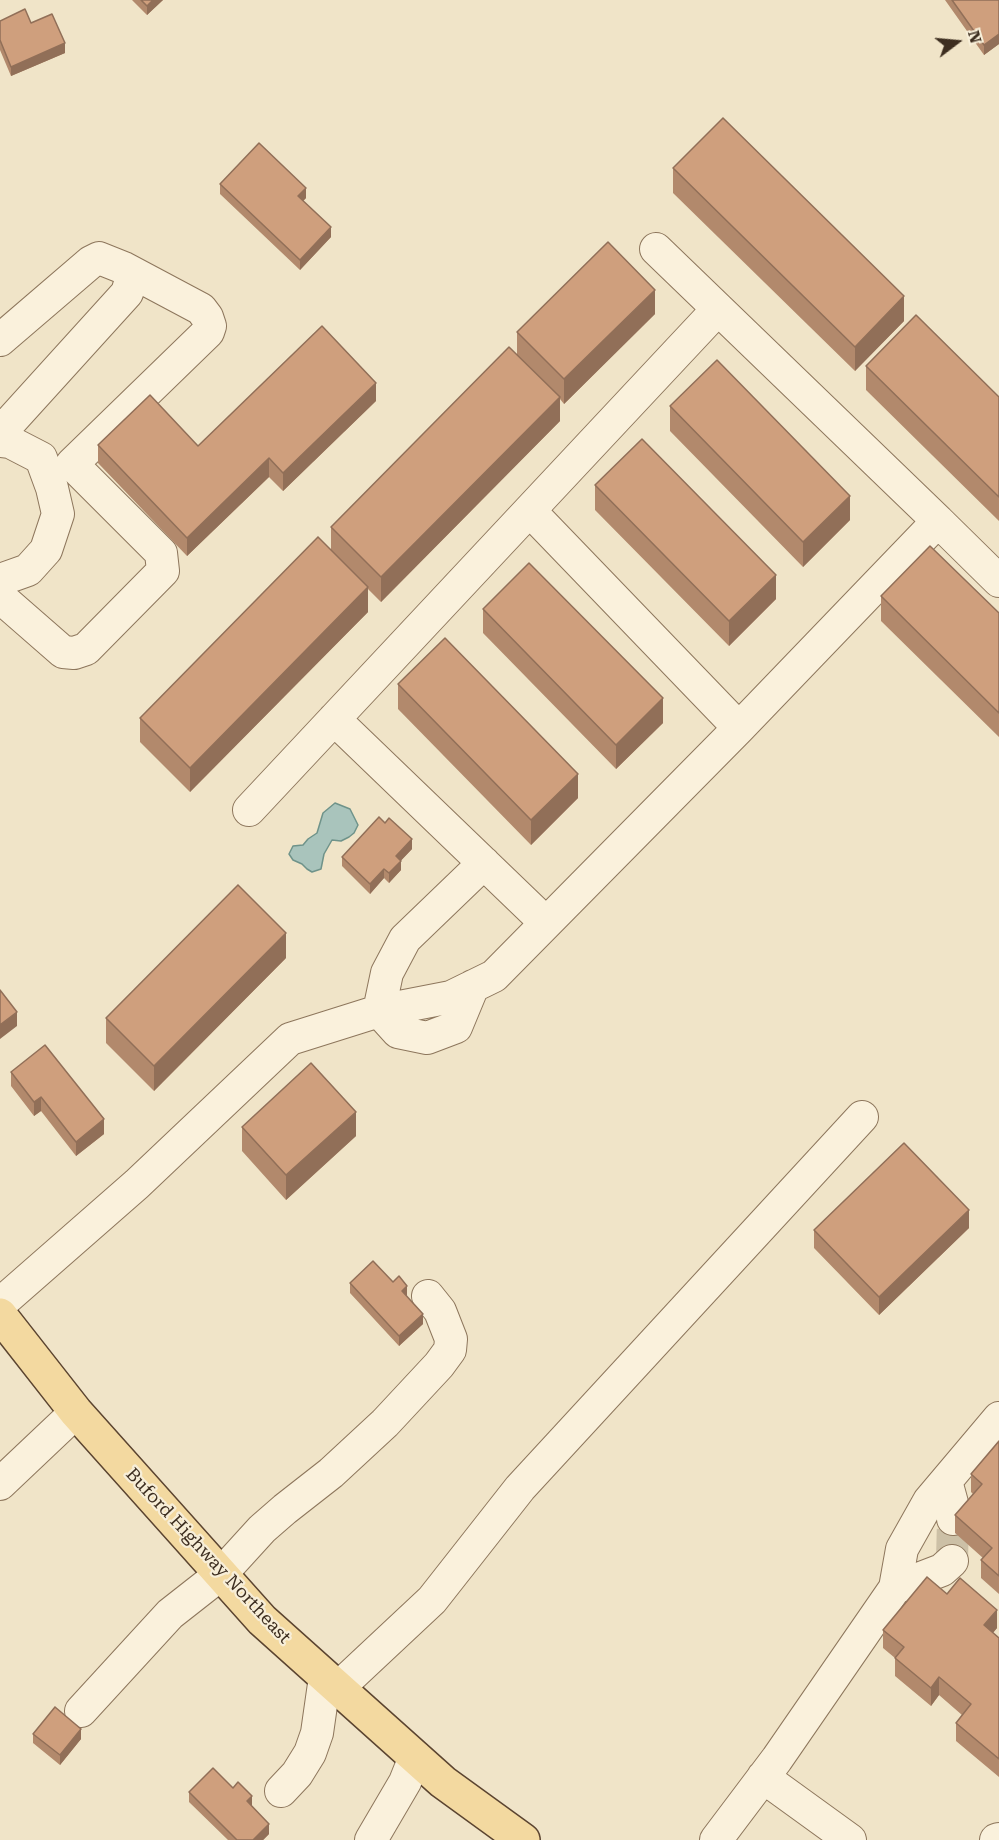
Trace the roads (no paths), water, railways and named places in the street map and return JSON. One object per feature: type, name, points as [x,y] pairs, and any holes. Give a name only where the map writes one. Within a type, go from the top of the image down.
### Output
[{"type":"main road","name":"Buford Highway Northeast","points":[[0,1315],[76,1412],[262,1620],[443,1782],[524,1840]]},
{"type":"street","points":[[657,249],[999,581]]},
{"type":"street","points":[[0,340],[91,262],[99,258],[201,309],[210,326],[208,332],[60,471],[58,514],[46,550],[28,570],[0,580]]},
{"type":"street","points":[[0,433],[127,293],[133,273]]},
{"type":"street","points":[[249,810],[718,309]]},
{"type":"street","points":[[0,441],[10,442],[60,471],[161,553],[162,571],[86,649],[74,653],[63,652],[0,597]]},
{"type":"street","points":[[530,511],[740,728]]},
{"type":"street","points":[[0,1304],[137,1184],[290,1039],[379,1011],[452,997],[494,976],[740,728],[938,521]]},
{"type":"street","points":[[334,719],[546,923]]},
{"type":"street","points":[[379,1011],[387,973],[405,939],[484,863]]},
{"type":"street","points":[[281,1791],[297,1774],[310,1753],[331,1682],[432,1600],[520,1488],[862,1117]]},
{"type":"street","points":[[81,1711],[170,1614],[221,1574],[262,1529],[331,1473],[384,1423],[439,1365],[450,1350],[451,1339],[447,1324],[428,1296]]},
{"type":"street","points":[[0,1484],[76,1412]]},
{"type":"street","points":[[716,1840],[763,1778],[895,1588],[902,1549],[930,1501],[999,1418]]},
{"type":"street","points":[[946,1481],[953,1519]]},
{"type":"street","points":[[895,1588],[942,1569],[952,1561]]},
{"type":"street","points":[[371,1840],[395,1802],[415,1757]]},
{"type":"street","points":[[763,1778],[850,1840]]},
{"type":"water","points":[[335,803],[350,809],[358,825],[349,837],[341,841],[332,840],[324,854],[321,869],[312,872],[293,860],[289,854],[293,846],[303,845],[317,833],[323,813]]},
{"type":"tunnel","points":[[952,1561],[953,1519]]}]
